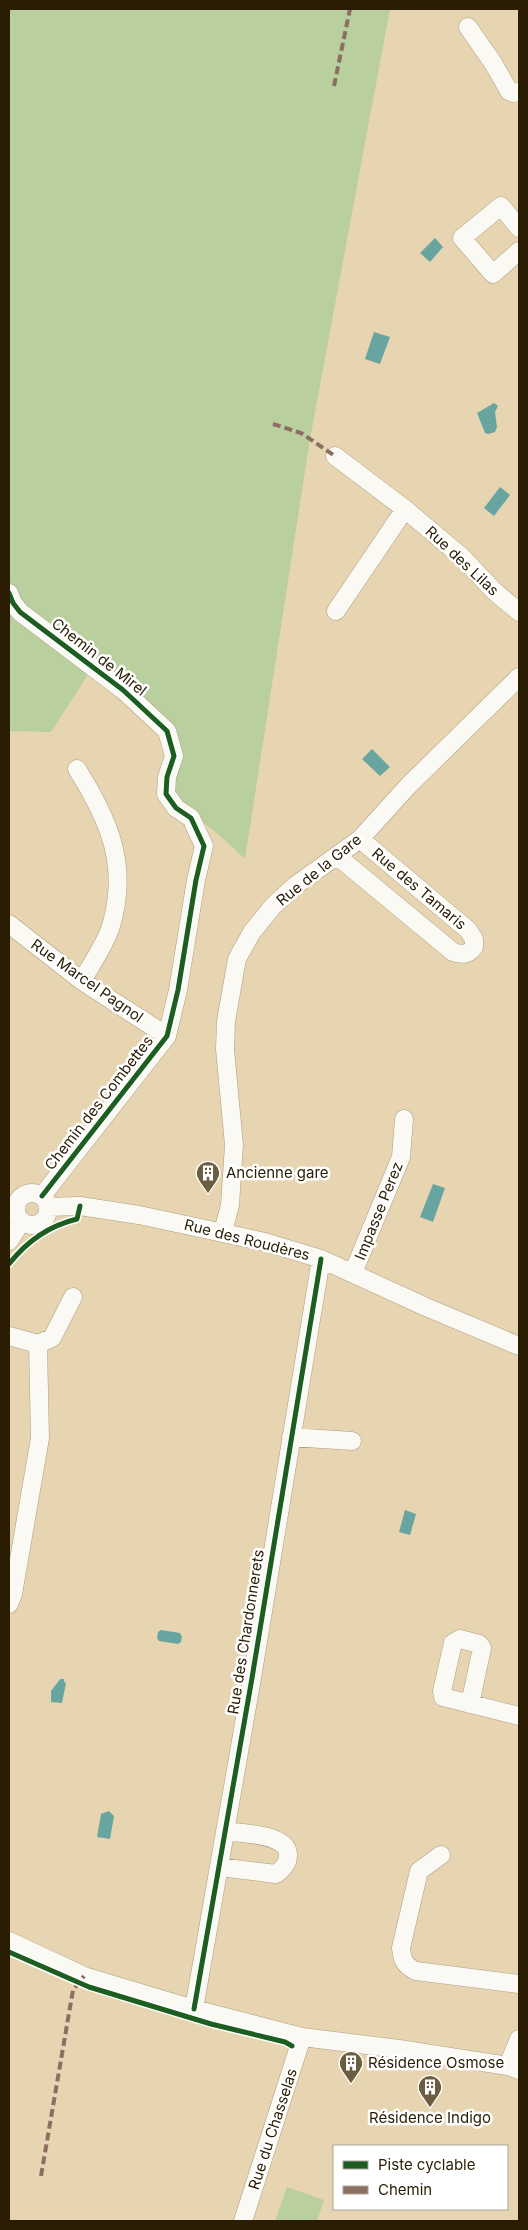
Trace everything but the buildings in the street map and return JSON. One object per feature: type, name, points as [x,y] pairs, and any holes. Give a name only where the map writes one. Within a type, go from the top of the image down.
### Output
[{"type":"street","points":[[468,27],[493,63],[508,91],[513,93],[519,92]]},
{"type":"street","points":[[519,228],[502,206],[462,238],[493,274],[519,251]]},
{"type":"street","name":"Rue des Lilas","points":[[335,456],[405,509],[462,557],[494,591],[519,612]]},
{"type":"street","points":[[336,611],[405,509]]},
{"type":"street","name":"Chemin de Mirel","points":[[9,593],[13,603],[20,612],[122,690],[167,731],[174,756],[167,777],[166,794],[176,808],[191,818],[204,846]]},
{"type":"street","name":"Rue de la Gare","points":[[223,1232],[230,1205],[234,1145],[225,1049],[226,1021],[237,959],[252,932],[273,906],[296,885],[360,839],[408,786],[519,677]]},
{"type":"street","points":[[77,769],[104,815],[113,839],[118,866],[118,894],[110,927],[82,980]]},
{"type":"street","name":"Rue des Tamaris","points":[[337,856],[452,952],[462,955],[470,952],[474,947],[474,939],[468,930],[360,839]]},
{"type":"street","name":"Chemin des Combettes","points":[[45,1202],[167,1036],[178,990],[196,880],[204,846]]},
{"type":"street","name":"Rue Marcel Pagnol","points":[[9,924],[82,980],[167,1036]]},
{"type":"street","name":"Impasse Perez","points":[[353,1273],[401,1157],[404,1119]]},
{"type":"street","points":[[30,1193],[45,1202],[47,1213],[39,1223],[27,1224],[22,1221],[16,1210],[14,1194],[30,1193]]},
{"type":"street","name":"Rue des Roudères","points":[[45,1202],[139,1215],[223,1232],[265,1242],[321,1259],[426,1307],[519,1346]]},
{"type":"street","points":[[9,1241],[22,1221]]},
{"type":"street","name":"Rue des Chardonnerets","points":[[194,2009],[321,1259]]},
{"type":"street","points":[[9,1336],[38,1344],[52,1338],[73,1297]]},
{"type":"street","points":[[9,1604],[40,1438],[38,1344]]},
{"type":"street","points":[[291,1437],[352,1441]]},
{"type":"street","points":[[470,1704],[519,1716]]},
{"type":"street","points":[[219,1867],[276,1874],[283,1870],[288,1861],[288,1852],[285,1844],[277,1838],[225,1831]]},
{"type":"street","points":[[441,1855],[419,1871],[402,1948],[402,1959],[408,1968],[416,1971],[519,1984]]},
{"type":"street","points":[[9,1941],[84,1976],[194,2009],[302,2037],[399,2049],[513,2068],[519,2039]]},
{"type":"street","name":"Rue du Chasselas","points":[[243,2221],[302,2037]]},
{"type":"green space","points":[[9,9],[390,9],[310,439],[245,859],[217,833],[174,801],[171,789],[178,744],[89,673],[51,732],[9,731]]},
{"type":"green space","points":[[287,2187],[324,2200],[317,2221],[275,2221]]},
{"type":"water","points":[[435,238],[443,247],[430,262],[420,253]]},
{"type":"water","points":[[374,332],[390,337],[380,364],[365,359]]},
{"type":"water","points":[[494,403],[498,406],[495,412],[497,427],[495,432],[488,434],[485,433],[477,413]]},
{"type":"water","points":[[500,487],[510,495],[494,516],[484,508]]},
{"type":"water","points":[[372,749],[390,767],[380,776],[362,759]]},
{"type":"water","points":[[433,1184],[445,1188],[433,1222],[420,1217]]},
{"type":"water","points":[[405,1510],[416,1514],[410,1535],[399,1532]]},
{"type":"water","points":[[161,1630],[180,1633],[182,1637],[181,1642],[178,1644],[159,1641],[157,1638],[158,1632]]},
{"type":"water","points":[[60,1679],[64,1679],[66,1683],[62,1703],[51,1702],[51,1691]]},
{"type":"water","points":[[109,1811],[114,1816],[110,1839],[97,1837],[101,1814]]},
{"type":"marked path","points":[[334,86],[350,9]]},
{"type":"marked path","points":[[273,424],[301,433],[335,456]]},
{"type":"marked path","points":[[41,2176],[73,1990],[84,1976]]},
{"type":"cycle path","points":[[9,593],[13,603],[20,612],[123,690],[167,731],[174,756],[167,777],[166,794],[176,808],[191,818],[204,846],[196,880],[178,990],[167,1036],[42,1196]]},
{"type":"cycle path","points":[[9,1264],[23,1248],[39,1235],[47,1230],[77,1219],[80,1206]]},
{"type":"cycle path","points":[[194,2009],[252,1678],[321,1259]]},
{"type":"cycle path","points":[[9,1952],[89,1987],[211,2024],[285,2042],[292,2046]]},
{"type":"place","name":"Ancienne gare","points":[[208,1194]]},
{"type":"place","name":"Résidence Osmose","points":[[351,2084]]},
{"type":"place","name":"Résidence Indigo","points":[[430,2108]]}]
